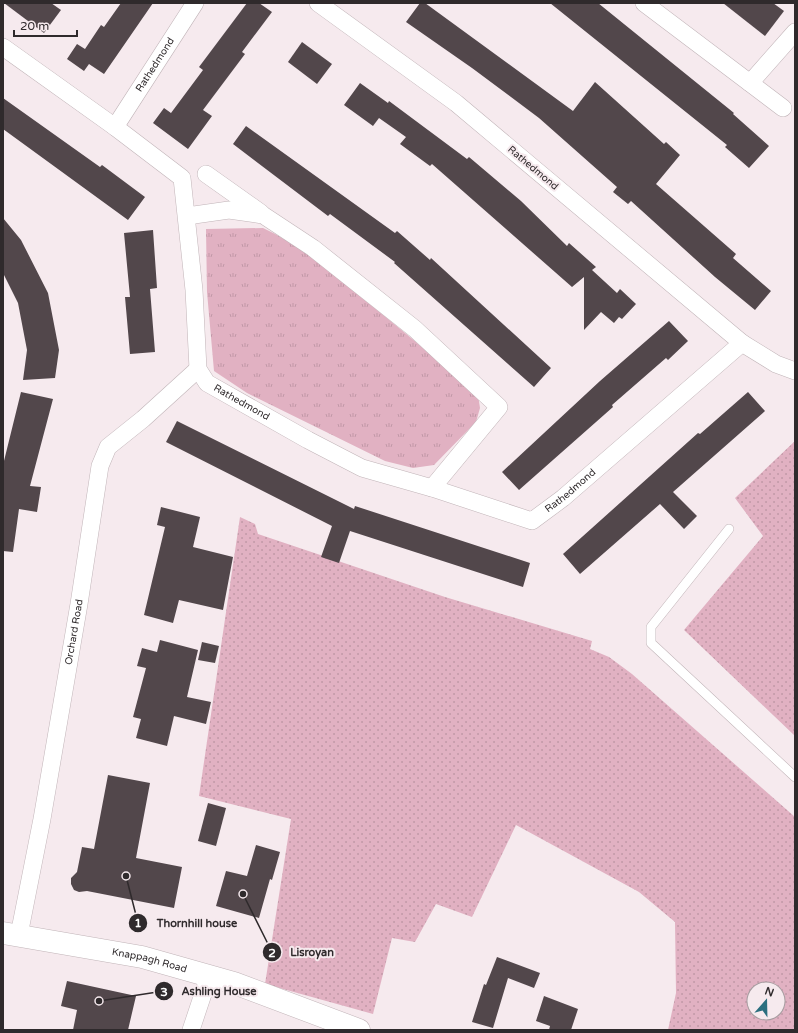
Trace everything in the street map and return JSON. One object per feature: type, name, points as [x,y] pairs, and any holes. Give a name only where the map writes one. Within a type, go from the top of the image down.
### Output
[{"type":"main road","name":"Knappagh Road","points":[[11,934],[142,957],[209,976],[274,997],[359,1030]]},
{"type":"street","name":"Rathedmond","points":[[116,127],[195,3]]},
{"type":"street","name":"Rathedmond","points":[[318,3],[456,103],[742,343],[776,364],[795,371]]},
{"type":"street","points":[[644,3],[783,108]]},
{"type":"street","points":[[750,83],[795,32]]},
{"type":"street","points":[[3,47],[116,127],[182,178],[194,290],[198,369]]},
{"type":"street","points":[[206,174],[263,215],[313,248],[415,329],[499,407],[432,488]]},
{"type":"street","points":[[187,216],[229,210],[263,215]]},
{"type":"street","name":"Rathedmond","points":[[198,369],[207,383],[308,440],[362,468],[432,488],[532,521],[563,498],[742,343]]},
{"type":"street","name":"Orchard Road","points":[[11,934],[42,819],[100,466],[108,447],[143,419],[198,369]]},
{"type":"street","points":[[191,1030],[209,976]]},
{"type":"lane","points":[[728,529],[651,627],[651,643],[795,777]]},
{"type":"green space","points":[[263,228],[287,241],[320,264],[400,328],[478,395],[480,408],[476,422],[434,465],[413,468],[385,461],[247,393],[214,371],[207,292],[206,229]]},
{"type":"green space","points":[[795,441],[795,736],[684,630],[763,536],[735,498]]},
{"type":"green space","points":[[240,517],[255,524],[258,534],[445,597],[592,641],[590,649],[609,657],[632,674],[795,817],[795,1030],[668,1030],[676,993],[675,922],[639,892],[516,825],[472,917],[436,904],[415,942],[392,938],[373,1014],[265,984],[291,819],[199,796]]},
{"type":"building","points":[[4,3],[51,3],[61,10],[44,33]]},
{"type":"building","points":[[121,3],[153,3],[104,74],[89,64],[84,71],[67,59],[77,44],[85,49],[101,25],[104,27]]},
{"type":"building","points":[[247,3],[259,3],[272,12],[242,52],[245,54],[203,110],[212,116],[188,149],[153,123],[164,108],[171,113],[203,70],[199,67]]},
{"type":"building","points":[[420,3],[425,3],[573,111],[595,82],[664,144],[666,142],[680,155],[656,184],[736,254],[733,258],[771,291],[755,310],[715,277],[631,201],[628,204],[613,192],[617,187],[539,118],[472,68],[406,22]]},
{"type":"building","points":[[550,3],[598,3],[734,113],[733,114],[769,146],[749,168],[725,147],[727,145]]},
{"type":"building","points":[[723,3],[773,3],[784,11],[765,36]]},
{"type":"building","points":[[302,42],[332,64],[317,84],[288,62]]},
{"type":"building","points":[[360,83],[388,103],[389,101],[467,159],[469,157],[521,201],[567,246],[569,243],[596,267],[592,270],[617,293],[620,289],[636,304],[622,319],[619,317],[614,323],[601,312],[584,330],[584,277],[572,287],[432,164],[430,166],[400,144],[406,137],[379,118],[373,126],[344,105]]},
{"type":"building","points":[[3,98],[100,167],[102,165],[145,197],[128,220],[3,129]]},
{"type":"building","points":[[246,126],[395,233],[397,231],[430,260],[431,258],[551,368],[534,387],[394,263],[395,262],[330,214],[328,216],[233,144]]},
{"type":"building","points":[[3,218],[21,240],[48,293],[59,350],[55,378],[23,380],[27,350],[18,303],[3,273]]},
{"type":"building","points":[[153,230],[157,288],[150,289],[155,352],[130,354],[125,297],[130,297],[124,233]]},
{"type":"building","points":[[669,321],[688,341],[668,360],[666,358],[612,405],[613,407],[519,490],[502,472],[600,381]]},
{"type":"building","points":[[21,392],[53,399],[30,486],[41,487],[37,512],[19,509],[13,552],[3,551],[3,465]]},
{"type":"building","points":[[748,392],[765,411],[673,492],[697,516],[684,529],[660,504],[580,574],[563,554],[698,433],[700,434]]},
{"type":"building","points":[[177,421],[354,509],[355,506],[530,563],[523,587],[350,531],[339,563],[321,557],[332,526],[166,442]]},
{"type":"building","points":[[161,507],[200,517],[193,547],[233,557],[223,610],[179,600],[173,623],[144,615],[165,527],[157,525]]},
{"type":"building","points":[[160,640],[198,650],[187,697],[211,702],[206,724],[174,716],[167,746],[136,738],[141,719],[133,717],[146,668],[137,666],[142,648],[157,652]]},
{"type":"building","points":[[202,642],[219,646],[215,663],[198,660]]},
{"type":"building","points":[[108,775],[150,783],[136,858],[182,867],[174,908],[87,891],[79,892],[74,890],[71,884],[71,878],[77,872],[82,847],[94,849]]},
{"type":"building","points":[[208,803],[226,808],[216,846],[198,841]]},
{"type":"building","points":[[256,845],[280,852],[272,880],[270,879],[259,918],[216,906],[226,871],[247,876]]},
{"type":"building","points":[[497,957],[540,973],[534,988],[508,978],[493,1028],[472,1022],[484,984],[486,985]]},
{"type":"building","points":[[67,981],[136,996],[128,1030],[73,1030],[77,1010],[61,1006]]},
{"type":"building","points":[[544,996],[578,1009],[571,1030],[549,1030],[550,1026],[536,1021]]},
{"type":"place","name":"Thornhill house","points":[[126,876]]},
{"type":"place","name":"Lisroyan","points":[[243,894]]},
{"type":"place","name":"Ashling House","points":[[99,1001]]}]
